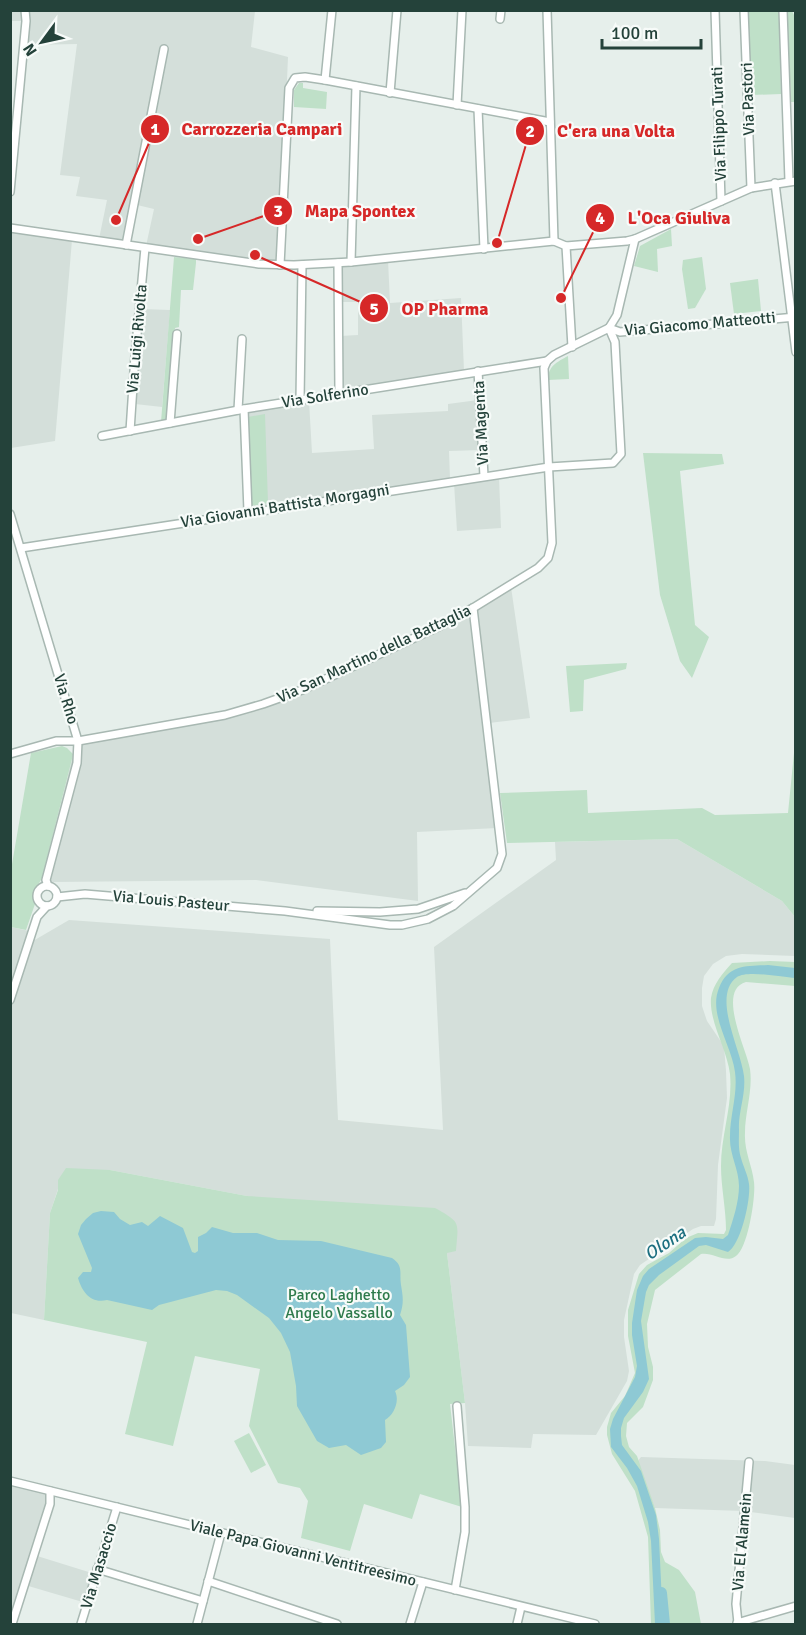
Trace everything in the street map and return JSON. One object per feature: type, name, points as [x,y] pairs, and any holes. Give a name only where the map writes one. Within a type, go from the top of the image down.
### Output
[{"type":"street","points":[[325,80],[333,10]]},
{"type":"street","points":[[390,93],[397,10]]},
{"type":"street","points":[[457,105],[462,10]]},
{"type":"street","points":[[547,10],[554,241]]},
{"type":"street","name":"Via Filippo Turati","points":[[715,10],[721,201]]},
{"type":"street","name":"Via Pastori","points":[[744,10],[752,188]]},
{"type":"street","points":[[10,228],[259,264],[280,265],[351,262],[554,241],[566,246],[636,239],[752,188],[792,181],[783,10]]},
{"type":"street","points":[[10,192],[25,13]]},
{"type":"street","points":[[126,245],[164,49]]},
{"type":"street","points":[[280,265],[289,88],[292,81],[300,77],[325,80],[550,122]]},
{"type":"street","points":[[351,262],[357,86]]},
{"type":"street","points":[[478,109],[484,249]]},
{"type":"street","points":[[775,183],[793,317],[795,352]]},
{"type":"street","points":[[547,361],[609,328],[617,315],[636,239]]},
{"type":"street","points":[[566,246],[572,347]]},
{"type":"street","name":"Via Luigi Rivolta","points":[[130,431],[145,248]]},
{"type":"street","points":[[338,263],[339,393]]},
{"type":"street","points":[[300,400],[302,265]]},
{"type":"street","name":"Via Giacomo Matteotti","points":[[609,328],[620,332],[793,317]]},
{"type":"street","name":"Via Giovanni Battista Morgagni","points":[[21,548],[484,476],[549,467],[613,463],[621,454],[615,342],[609,328]]},
{"type":"street","points":[[170,423],[177,334]]},
{"type":"street","points":[[242,339],[241,410],[248,511]]},
{"type":"street","name":"Via Solferino","points":[[102,436],[339,393],[547,361]]},
{"type":"street","name":"Via San Martino della Battaglia","points":[[10,754],[56,741],[78,741],[225,715],[263,704],[302,690],[438,627],[538,568],[548,558],[552,543],[543,376],[547,361]]},
{"type":"street","name":"Via Magenta","points":[[478,370],[484,476]]},
{"type":"street","name":"Via Rho","points":[[10,514],[78,741],[76,763],[46,880],[48,886],[41,888],[37,894],[40,903],[46,906],[53,905],[57,897]]},
{"type":"street","name":"Via Louis Pasteur","points":[[57,897],[85,894],[285,911],[402,925],[428,919],[453,906],[491,874],[502,854],[473,608]]},
{"type":"street","points":[[48,886],[54,888],[57,897]]},
{"type":"street","name":"Via Louis Pasteur","points":[[285,911],[380,912],[418,909],[467,893]]},
{"type":"street","name":"Via Rho","points":[[10,1000],[37,917],[46,906]]},
{"type":"street","points":[[455,1590],[464,1540],[465,1507],[457,1406]]},
{"type":"street","name":"Via El Alamein","points":[[736,1624],[749,1462]]},
{"type":"street","name":"Viale Papa Giovanni Ventitreesimo","points":[[10,1481],[595,1624]]},
{"type":"street","points":[[12,1624],[54,1492]]},
{"type":"street","name":"Via Masaccio","points":[[81,1624],[117,1507]]},
{"type":"street","points":[[197,1624],[220,1533]]},
{"type":"street","points":[[98,1569],[203,1601]]},
{"type":"street","points":[[208,1581],[337,1624]]},
{"type":"street","points":[[410,1624],[423,1582]]},
{"type":"street","points":[[517,1624],[521,1606]]},
{"type":"street","points":[[736,1624],[795,1606]]},
{"type":"shaded area","points":[[11,10],[255,11],[251,47],[288,57],[279,263],[146,246],[154,209],[133,204],[125,243],[99,239],[107,200],[76,196],[80,177],[60,175],[77,44],[26,45],[28,21],[11,21]]},
{"type":"shaded area","points":[[11,232],[72,240],[55,441],[11,448]]},
{"type":"shaded area","points":[[388,260],[390,303],[461,298],[464,371],[341,390],[340,336],[358,335],[358,302],[340,302],[339,265]]},
{"type":"shaded area","points":[[141,309],[170,310],[162,407],[135,404]]},
{"type":"shaded area","points":[[478,400],[481,450],[449,451],[450,479],[250,509],[246,411],[309,401],[312,453],[374,449],[372,415],[448,411],[448,404]]},
{"type":"shaded area","points":[[499,477],[501,528],[457,531],[454,483]]},
{"type":"shaded area","points":[[511,587],[530,718],[489,723],[475,610]]},
{"type":"shaded area","points":[[472,611],[497,828],[417,832],[418,901],[256,880],[53,882],[42,878],[76,743],[225,719],[264,707],[303,692]]},
{"type":"shaded area","points":[[677,839],[782,901],[795,917],[795,956],[742,954],[726,956],[713,964],[704,976],[702,1006],[707,1021],[724,1046],[726,1071],[727,1098],[718,1165],[716,1219],[714,1226],[701,1226],[693,1229],[640,1265],[634,1274],[624,1320],[629,1371],[627,1381],[596,1435],[533,1434],[531,1448],[468,1446],[447,1253],[247,1196],[110,1170],[58,1180],[58,1189],[50,1213],[44,1320],[11,1313],[11,1006],[33,941],[69,920],[330,939],[338,1120],[443,1130],[434,947],[556,860],[555,842]]},
{"type":"shaded area","points":[[11,927],[29,931],[11,988]]},
{"type":"shaded area","points":[[641,1457],[765,1461],[795,1465],[795,1518],[743,1511],[655,1508],[637,1462]]},
{"type":"shaded area","points":[[11,1481],[50,1491],[34,1555],[95,1574],[86,1603],[25,1585],[11,1624]]},
{"type":"green space","points":[[748,11],[779,11],[781,94],[751,95]]},
{"type":"green space","points":[[787,11],[792,11],[795,17],[795,102],[791,102]]},
{"type":"green space","points":[[299,83],[303,83],[303,88],[327,92],[326,109],[294,107],[294,90]]},
{"type":"green space","points":[[671,229],[672,246],[657,249],[658,272],[634,266],[640,246]]},
{"type":"green space","points":[[174,257],[196,259],[196,263],[193,290],[181,290],[179,327],[175,328],[167,421],[161,422]]},
{"type":"green space","points":[[702,257],[706,289],[695,308],[688,309],[682,269],[683,260]]},
{"type":"green space","points":[[758,279],[761,311],[734,314],[730,283]]},
{"type":"green space","points":[[568,356],[569,379],[548,380],[551,368]]},
{"type":"green space","points":[[265,414],[268,503],[251,506],[248,417]]},
{"type":"green space","points":[[643,453],[722,454],[724,464],[680,471],[695,625],[709,637],[692,678],[680,661],[660,595]]},
{"type":"green space","points":[[627,663],[626,669],[584,680],[583,711],[570,712],[566,666]]},
{"type":"green space","points":[[795,743],[795,917],[782,901],[677,839],[507,843],[500,793],[587,790],[588,813],[702,808],[715,815],[788,813]]},
{"type":"green space","points":[[62,746],[73,754],[42,878],[34,892],[35,904],[26,930],[11,927],[11,870],[31,753]]},
{"type":"green space","points":[[795,962],[795,986],[746,982],[737,987],[734,996],[733,1008],[751,1077],[745,1140],[754,1189],[744,1243],[736,1256],[732,1258],[701,1254],[655,1290],[647,1324],[653,1380],[643,1407],[627,1423],[626,1436],[629,1447],[637,1456],[655,1508],[660,1530],[661,1552],[665,1562],[679,1570],[695,1592],[701,1624],[651,1624],[648,1537],[635,1491],[612,1454],[607,1435],[611,1413],[625,1396],[635,1373],[628,1336],[628,1310],[639,1274],[647,1265],[669,1253],[686,1238],[698,1233],[724,1234],[726,1230],[721,1166],[730,1097],[730,1074],[715,1026],[711,998],[716,983],[732,963]]},
{"type":"green space","name":"Parco Laghetto Angelo Vassallo","points":[[66,1168],[110,1170],[247,1196],[435,1208],[450,1217],[457,1229],[456,1251],[447,1253],[465,1403],[450,1404],[462,1507],[420,1494],[412,1519],[364,1504],[350,1551],[301,1538],[308,1501],[300,1488],[278,1483],[249,1426],[260,1369],[195,1356],[173,1446],[125,1434],[147,1342],[44,1320],[50,1213],[58,1190],[58,1180]]},
{"type":"green space","points":[[249,1433],[266,1465],[251,1473],[234,1441]]},
{"type":"water","points":[[768,965],[795,968],[795,978],[742,975],[737,977],[730,986],[727,997],[730,1024],[744,1076],[739,1144],[749,1191],[741,1231],[728,1252],[706,1245],[699,1246],[649,1285],[641,1321],[649,1379],[643,1392],[624,1418],[621,1428],[622,1445],[641,1471],[656,1515],[663,1624],[655,1624],[648,1522],[637,1486],[611,1447],[610,1429],[635,1377],[637,1366],[632,1323],[637,1290],[643,1276],[649,1269],[695,1238],[723,1239],[728,1235],[739,1192],[739,1180],[730,1143],[736,1080],[733,1062],[718,1019],[716,998],[723,980],[733,970],[746,966]]},
{"type":"water","points":[[114,1212],[130,1225],[142,1222],[148,1226],[160,1216],[183,1228],[192,1252],[195,1253],[198,1251],[198,1237],[212,1227],[233,1233],[257,1233],[278,1240],[321,1241],[392,1258],[396,1261],[400,1270],[403,1300],[400,1315],[406,1325],[410,1377],[395,1391],[397,1399],[395,1407],[385,1420],[386,1442],[381,1448],[361,1455],[346,1445],[329,1448],[317,1441],[297,1406],[290,1352],[281,1333],[269,1318],[237,1295],[216,1290],[159,1305],[152,1310],[107,1300],[96,1300],[88,1296],[78,1278],[83,1272],[91,1272],[92,1268],[78,1234],[86,1219],[93,1213]]},
{"type":"waterway","name":"Olona","points":[[661,1593],[664,1624]]},
{"type":"place","name":"Carrozzeria Campari","points":[[116,220]]},
{"type":"place","name":"Mapa Spontex","points":[[198,239]]},
{"type":"place","name":"C'era una Volta","points":[[497,243]]},
{"type":"place","name":"OP Pharma","points":[[255,255]]},
{"type":"place","name":"L'Oca Giuliva","points":[[561,298]]}]
